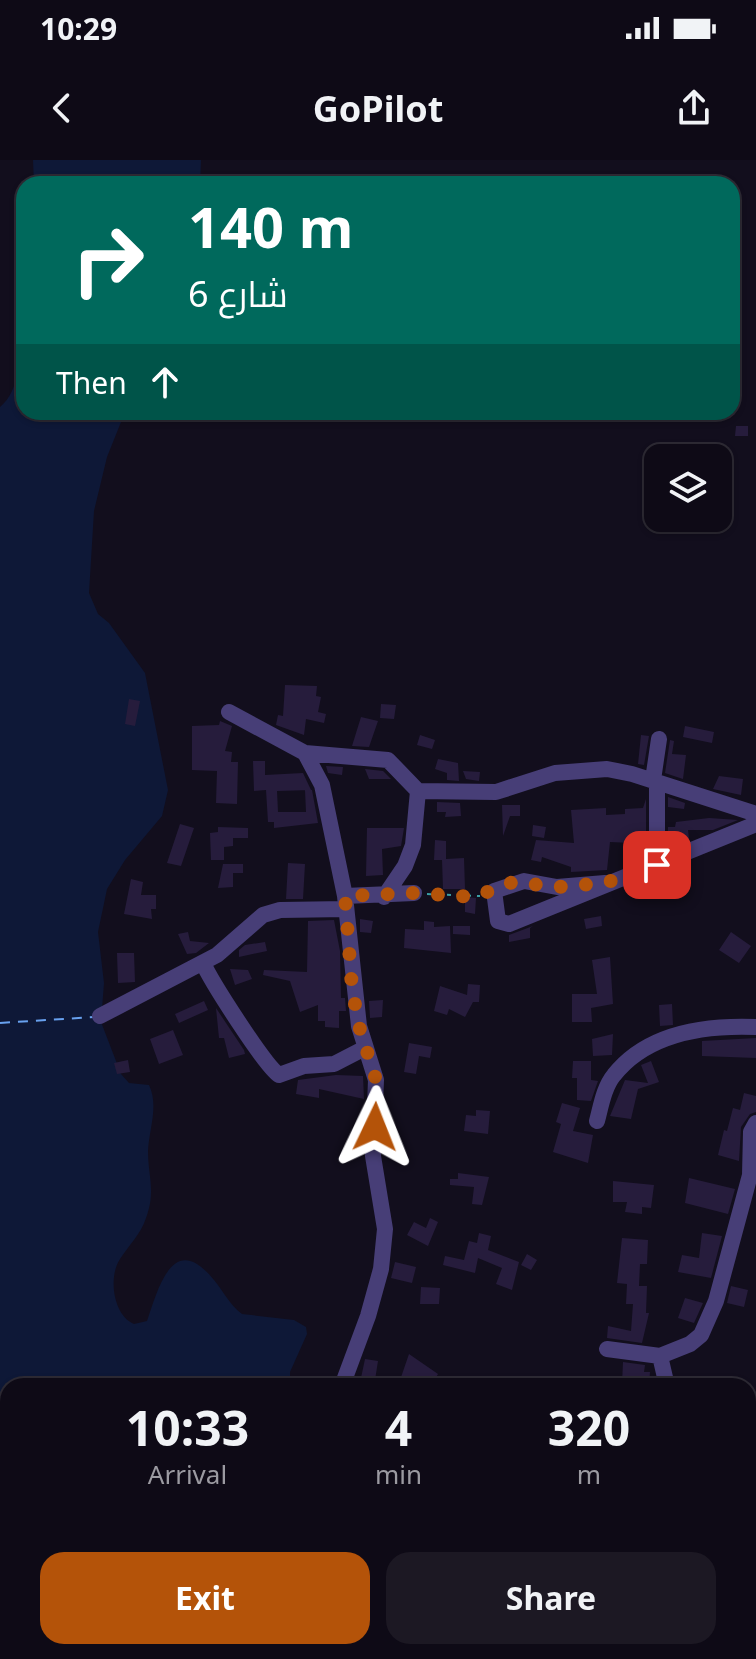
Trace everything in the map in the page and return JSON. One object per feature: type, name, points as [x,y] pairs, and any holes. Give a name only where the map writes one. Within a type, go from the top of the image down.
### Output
[{"type":"street","points":[[229,712],[305,753],[381,757],[409,778],[418,791],[413,845],[405,866],[384,897]]},
{"type":"street","points":[[657,865],[655,781],[659,739]]},
{"type":"street","points":[[305,753],[322,785],[345,902],[352,988],[365,1048],[376,1080],[373,1156],[385,1229],[381,1269],[368,1316],[345,1378]]},
{"type":"street","points":[[418,791],[496,792],[581,769],[607,769],[756,814]]},
{"type":"street","points":[[605,883],[557,887],[524,881],[494,891],[498,921],[506,925],[756,824]]},
{"type":"street","points":[[100,1016],[217,955],[258,918],[271,912],[414,893]]},
{"type":"street","points":[[203,963],[218,992],[272,1071],[279,1075],[304,1066],[334,1064],[365,1048]]},
{"type":"street","points":[[597,1121],[613,1075],[646,1050],[685,1031],[709,1026],[756,1027]]},
{"type":"street","points":[[607,1349],[660,1356],[690,1344],[701,1335],[716,1301],[753,1175],[751,1132],[756,1123]]},
{"type":"street","points":[[660,1356],[665,1378]]},
{"type":"path","points":[[414,893],[474,897],[494,891]]},
{"type":"water","points":[[33,160],[201,160],[200,176],[34,176]]},
{"type":"water","points":[[16,379],[16,420],[122,420],[107,457],[94,511],[89,593],[98,614],[109,623],[145,673],[168,790],[162,816],[125,860],[107,889],[98,932],[104,983],[101,1022],[121,1074],[129,1083],[149,1085],[153,1101],[148,1151],[151,1200],[141,1229],[116,1267],[114,1285],[117,1304],[121,1313],[134,1324],[147,1321],[169,1269],[178,1262],[188,1260],[200,1266],[214,1280],[242,1314],[294,1320],[306,1327],[307,1334],[290,1378],[0,1378],[0,407]]},
{"type":"building","points":[[736,426],[748,426],[748,436],[735,436]]},
{"type":"building","points":[[285,685],[317,686],[316,696],[321,697],[318,712],[326,714],[324,723],[306,719],[304,735],[276,725],[278,715],[283,716]]},
{"type":"building","points":[[129,699],[140,701],[135,726],[125,724]]},
{"type":"building","points":[[381,704],[396,705],[394,719],[380,718]]},
{"type":"building","points":[[361,717],[378,721],[369,747],[352,746]]},
{"type":"building","points":[[220,721],[232,726],[225,751],[232,752],[231,762],[238,762],[237,804],[216,803],[217,771],[192,770],[192,726],[219,725]]},
{"type":"building","points":[[685,726],[714,732],[712,743],[683,737]]},
{"type":"building","points":[[420,735],[435,740],[432,749],[417,745]]},
{"type":"building","points":[[641,735],[649,736],[644,765],[638,764]]},
{"type":"building","points":[[670,740],[674,741],[672,754],[686,755],[683,779],[665,773]]},
{"type":"building","points":[[438,759],[458,763],[459,781],[447,780],[447,773],[435,769]]},
{"type":"building","points":[[253,761],[265,761],[265,775],[303,773],[312,790],[318,823],[274,828],[274,822],[268,822],[266,790],[254,791]],"holes":[[[305,790],[306,812],[278,812],[277,791]]]},
{"type":"building","points":[[326,766],[343,767],[342,775],[328,773]]},
{"type":"building","points":[[365,769],[383,771],[391,779],[369,779]]},
{"type":"building","points":[[463,771],[480,772],[479,781],[466,779]]},
{"type":"building","points":[[719,776],[743,779],[741,795],[713,789]]},
{"type":"building","points":[[668,797],[685,803],[684,809],[668,807]]},
{"type":"building","points":[[646,799],[646,837],[632,837],[632,843],[610,842],[607,870],[571,872],[571,867],[542,857],[541,862],[531,860],[536,840],[574,843],[571,810],[606,808],[606,815],[625,814],[625,809],[643,808]]},
{"type":"building","points":[[437,802],[460,803],[461,816],[445,817],[446,812],[437,812]]},
{"type":"building","points":[[502,805],[520,805],[520,816],[510,816],[503,836]]},
{"type":"building","points":[[709,818],[738,820],[713,830],[688,830],[689,839],[668,844],[668,827],[675,827],[676,822]]},
{"type":"building","points":[[180,824],[194,828],[181,866],[167,863]]},
{"type":"building","points":[[533,825],[546,827],[544,838],[532,836]]},
{"type":"building","points":[[218,827],[248,828],[248,838],[233,838],[233,846],[224,847],[224,860],[211,860],[210,833],[218,832]]},
{"type":"building","points":[[367,828],[404,828],[401,846],[382,849],[383,875],[366,876]]},
{"type":"building","points":[[435,840],[446,841],[446,859],[464,858],[465,889],[443,889],[442,860],[434,860]]},
{"type":"building","points":[[288,863],[305,864],[303,899],[286,899]]},
{"type":"building","points":[[223,864],[243,864],[243,873],[233,873],[233,887],[218,888]]},
{"type":"building","points":[[131,879],[143,882],[141,895],[156,895],[156,909],[151,909],[152,919],[124,914]]},
{"type":"building","points":[[465,897],[476,898],[475,914],[465,912]]},
{"type":"building","points":[[601,916],[602,926],[586,929],[584,919]]},
{"type":"building","points":[[360,919],[373,921],[371,933],[360,932]]},
{"type":"building","points":[[334,920],[340,951],[341,998],[345,998],[346,1011],[339,1011],[339,1028],[325,1027],[325,1021],[318,1021],[318,1005],[300,1012],[290,981],[263,975],[264,970],[307,972],[308,921]]},
{"type":"building","points":[[424,921],[434,922],[434,927],[450,926],[451,953],[404,948],[405,929],[424,930]]},
{"type":"building","points":[[453,926],[470,926],[470,935],[453,934]]},
{"type":"building","points":[[533,926],[530,928],[530,938],[509,942],[509,935]]},
{"type":"building","points":[[188,932],[190,941],[209,943],[196,953],[187,954],[178,934]]},
{"type":"building","points":[[731,932],[751,946],[739,963],[719,950]]},
{"type":"building","points":[[265,942],[267,951],[239,957],[239,950],[245,945]]},
{"type":"building","points":[[117,953],[134,953],[135,982],[118,983]]},
{"type":"building","points":[[610,957],[613,1004],[591,1008],[592,1022],[572,1022],[572,994],[597,994],[592,960]]},
{"type":"building","points":[[230,969],[248,970],[252,979],[235,985]]},
{"type":"building","points":[[468,984],[480,985],[479,1002],[473,1002],[465,1017],[449,1009],[447,1015],[434,1011],[440,986],[467,995]]},
{"type":"building","points":[[383,1000],[382,1017],[370,1018],[369,1001]]},
{"type":"building","points":[[204,1001],[208,1010],[179,1023],[175,1014]]},
{"type":"building","points":[[672,1004],[673,1025],[660,1026],[659,1005]]},
{"type":"building","points":[[216,1008],[245,1054],[229,1058],[224,1038],[219,1038]]},
{"type":"building","points":[[173,1030],[183,1055],[159,1064],[150,1039]]},
{"type":"building","points":[[613,1034],[612,1055],[593,1056],[592,1039]]},
{"type":"building","points":[[756,1038],[756,1058],[702,1056],[702,1041]]},
{"type":"building","points":[[409,1043],[432,1047],[430,1058],[419,1056],[416,1074],[404,1072]]},
{"type":"building","points":[[128,1060],[130,1072],[117,1074],[114,1063]]},
{"type":"building","points":[[573,1061],[591,1061],[591,1080],[598,1081],[591,1101],[577,1100],[577,1078],[572,1078]]},
{"type":"building","points":[[651,1061],[659,1082],[638,1089],[631,1119],[610,1116],[625,1080],[648,1083],[641,1065]]},
{"type":"building","points":[[336,1075],[363,1076],[364,1099],[319,1089],[319,1098],[296,1094],[298,1080]]},
{"type":"building","points":[[744,1093],[756,1096],[756,1112],[750,1114],[741,1127],[739,1161],[718,1155],[733,1108],[740,1110]]},
{"type":"building","points":[[562,1103],[580,1108],[573,1131],[593,1135],[588,1163],[553,1152],[561,1124],[556,1122]]},
{"type":"building","points":[[476,1110],[490,1111],[488,1134],[464,1131],[466,1115],[476,1116]]},
{"type":"building","points":[[458,1173],[489,1177],[482,1205],[472,1204],[474,1187],[450,1185],[450,1179],[458,1179]]},
{"type":"building","points":[[689,1178],[735,1189],[728,1214],[685,1203]]},
{"type":"building","points":[[613,1181],[654,1185],[651,1208],[642,1207],[642,1214],[625,1212],[627,1202],[613,1202]]},
{"type":"building","points":[[430,1218],[438,1222],[428,1246],[407,1235],[414,1222],[426,1228]]},
{"type":"building","points":[[479,1233],[491,1236],[488,1250],[519,1262],[512,1290],[496,1284],[502,1268],[478,1258],[475,1273],[443,1265],[445,1256],[464,1260],[469,1241],[477,1243]]},
{"type":"building","points":[[702,1233],[722,1236],[711,1278],[678,1272],[682,1255],[699,1258]]},
{"type":"building","points":[[622,1238],[648,1240],[647,1264],[640,1264],[639,1286],[647,1286],[646,1313],[649,1313],[642,1343],[607,1338],[608,1326],[631,1331],[633,1304],[626,1304],[627,1284],[617,1283]]},
{"type":"building","points":[[527,1254],[537,1260],[531,1270],[521,1265]]},
{"type":"building","points":[[395,1262],[416,1267],[412,1283],[391,1278]]},
{"type":"building","points":[[731,1286],[748,1290],[744,1307],[727,1303]]},
{"type":"building","points":[[421,1287],[440,1288],[439,1304],[420,1304]]},
{"type":"building","points":[[685,1298],[703,1303],[694,1323],[678,1318]]},
{"type":"building","points":[[409,1354],[438,1374],[436,1378],[401,1378]]},
{"type":"building","points":[[365,1359],[378,1361],[375,1378],[361,1378]]},
{"type":"building","points":[[623,1362],[645,1365],[644,1372],[650,1372],[650,1378],[622,1378]]},
{"type":"ferry route","points":[[0,1023],[95,1017]]},
{"type":"route","points":[[375,1127],[376,1080],[359,1026],[352,988],[345,896],[384,897],[414,893],[474,897],[513,882],[557,887],[605,883],[657,865]]}]
